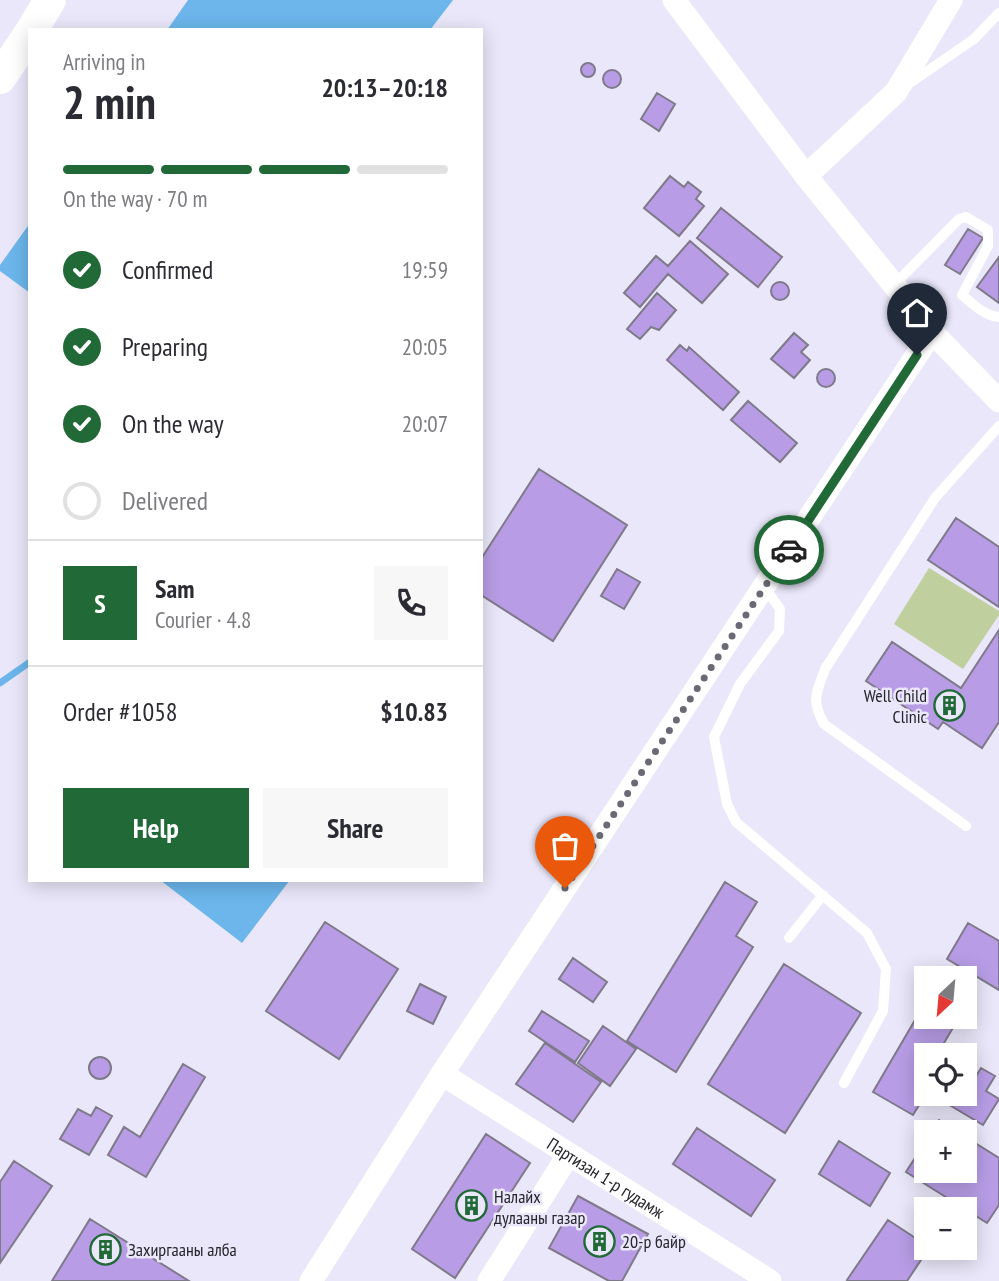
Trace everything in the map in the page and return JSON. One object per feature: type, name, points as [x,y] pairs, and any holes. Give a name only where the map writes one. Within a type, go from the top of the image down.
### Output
[{"type":"street","points":[[33,28],[50,0]]},
{"type":"street","points":[[674,0],[806,176],[932,332],[999,401]]},
{"type":"street","points":[[806,176],[896,92],[951,0]]},
{"type":"street","points":[[0,78],[28,36]]},
{"type":"street","points":[[311,1281],[442,1074],[932,332]]},
{"type":"street","name":"Партизан 1-р гудамж","points":[[442,1074],[770,1281]]},
{"type":"street","points":[[496,1279],[569,1154]]},
{"type":"lane","points":[[896,92],[974,39],[999,13]]},
{"type":"lane","points":[[894,285],[959,219],[967,217],[988,230],[988,246],[962,295],[982,312],[999,317]]},
{"type":"lane","points":[[966,826],[824,724],[815,708],[818,687],[825,668],[928,510],[999,426]]},
{"type":"lane","points":[[764,586],[780,609],[779,631],[740,684],[714,737],[727,804],[736,822],[867,933],[886,968],[883,1011],[844,1083]]},
{"type":"lane","points":[[789,938],[823,895]]},
{"type":"green space","points":[[929,568],[999,611],[999,615],[963,669],[894,624]]},
{"type":"water","points":[[188,0],[453,0],[432,28],[168,28]]},
{"type":"water","points":[[28,226],[28,292],[0,271],[0,265]]},
{"type":"water","points":[[163,882],[288,882],[242,943]]},
{"type":"building","points":[[585,63],[591,63],[595,70],[591,77],[585,77],[581,73],[581,67]]},
{"type":"building","points":[[612,70],[618,73],[621,79],[618,85],[612,88],[606,85],[603,79],[606,73]]},
{"type":"building","points":[[657,93],[675,104],[659,131],[641,119]]},
{"type":"building","points":[[670,176],[684,187],[688,182],[701,192],[696,199],[704,206],[679,236],[644,208]]},
{"type":"building","points":[[721,208],[782,257],[758,287],[697,238]]},
{"type":"building","points":[[968,229],[983,238],[960,274],[945,265]]},
{"type":"building","points":[[690,241],[728,274],[702,303],[668,274],[640,307],[624,293],[656,256],[668,266]]},
{"type":"building","points":[[999,257],[999,303],[977,287]]},
{"type":"building","points":[[780,282],[786,285],[789,291],[786,297],[780,300],[774,297],[771,291],[774,285]]},
{"type":"building","points":[[657,293],[676,310],[659,330],[651,327],[640,339],[627,329]]},
{"type":"building","points":[[794,333],[808,345],[801,352],[810,360],[794,378],[771,359]]},
{"type":"building","points":[[680,345],[687,351],[689,347],[739,392],[723,410],[667,360]]},
{"type":"building","points":[[826,369],[832,372],[835,378],[832,384],[826,387],[820,384],[817,378],[820,372]]},
{"type":"building","points":[[748,401],[797,443],[780,462],[731,420]]},
{"type":"building","points":[[539,469],[627,525],[553,641],[483,596],[483,556]]},
{"type":"building","points":[[956,518],[999,547],[999,607],[928,560]]},
{"type":"building","points":[[617,569],[640,582],[624,609],[601,596]]},
{"type":"building","name":"Well Child Clinic","points":[[999,630],[999,722],[982,748],[943,722],[938,729],[866,681],[892,642],[961,688]]},
{"type":"building","points":[[725,882],[757,902],[736,936],[753,947],[676,1072],[627,1041]]},
{"type":"building","points":[[325,922],[398,969],[339,1059],[266,1011]]},
{"type":"building","points":[[968,923],[999,941],[999,990],[977,977],[977,966],[959,966],[947,959]]},
{"type":"building","points":[[573,958],[607,982],[593,1002],[559,979]]},
{"type":"building","points":[[784,964],[861,1013],[785,1133],[708,1084]]},
{"type":"building","points":[[420,984],[446,997],[433,1024],[407,1011]]},
{"type":"building","points":[[542,1011],[589,1041],[575,1062],[529,1031]]},
{"type":"building","points":[[914,1022],[914,1029],[952,1029],[944,1043],[914,1043],[914,1106],[919,1106],[913,1115],[873,1092]]},
{"type":"building","points":[[603,1026],[636,1049],[610,1086],[578,1063]]},
{"type":"building","points":[[545,1043],[601,1082],[573,1122],[516,1084]]},
{"type":"building","points":[[100,1057],[110,1064],[111,1068],[104,1078],[100,1079],[90,1072],[89,1068],[96,1058]]},
{"type":"building","points":[[183,1064],[205,1077],[146,1177],[108,1155],[124,1127],[140,1137]]},
{"type":"building","points":[[981,1068],[995,1076],[986,1091],[999,1099],[983,1125],[951,1106],[977,1106],[977,1075]]},
{"type":"building","points":[[96,1107],[112,1116],[89,1155],[60,1139],[78,1109],[91,1116]]},
{"type":"building","points":[[697,1128],[775,1180],[751,1216],[673,1164]]},
{"type":"building","name":"Налайх дулааны газар","points":[[486,1134],[530,1163],[455,1278],[412,1249]]},
{"type":"building","points":[[839,1141],[890,1173],[870,1206],[819,1174]]},
{"type":"building","points":[[977,1144],[999,1158],[999,1205],[987,1223],[977,1217],[977,1197],[946,1197],[923,1183],[977,1183]]},
{"type":"building","points":[[914,1160],[914,1177],[906,1172]]},
{"type":"building","points":[[14,1161],[52,1186],[0,1263],[0,1182]]},
{"type":"building","name":"20-р байр","points":[[578,1196],[648,1234],[622,1281],[609,1281],[549,1248]]},
{"type":"building","name":"Захиргааны алба","points":[[90,1219],[189,1281],[52,1281]]},
{"type":"building","points":[[888,1220],[914,1237],[914,1260],[921,1260],[907,1281],[847,1280]]},
{"type":"waterway","points":[[0,683],[28,663]]},
{"type":"way so far","points":[[565,888],[789,550]]},
{"type":"place","name":"Well Child Clinic","points":[[950,705]]},
{"type":"place","name":"Налайх дулааны газар","points":[[471,1206]]},
{"type":"place","name":"20-р байр","points":[[599,1241]]},
{"type":"place","name":"Захиргааны алба","points":[[105,1249]]},
{"type":"route","points":[[789,550],[917,355]]}]
